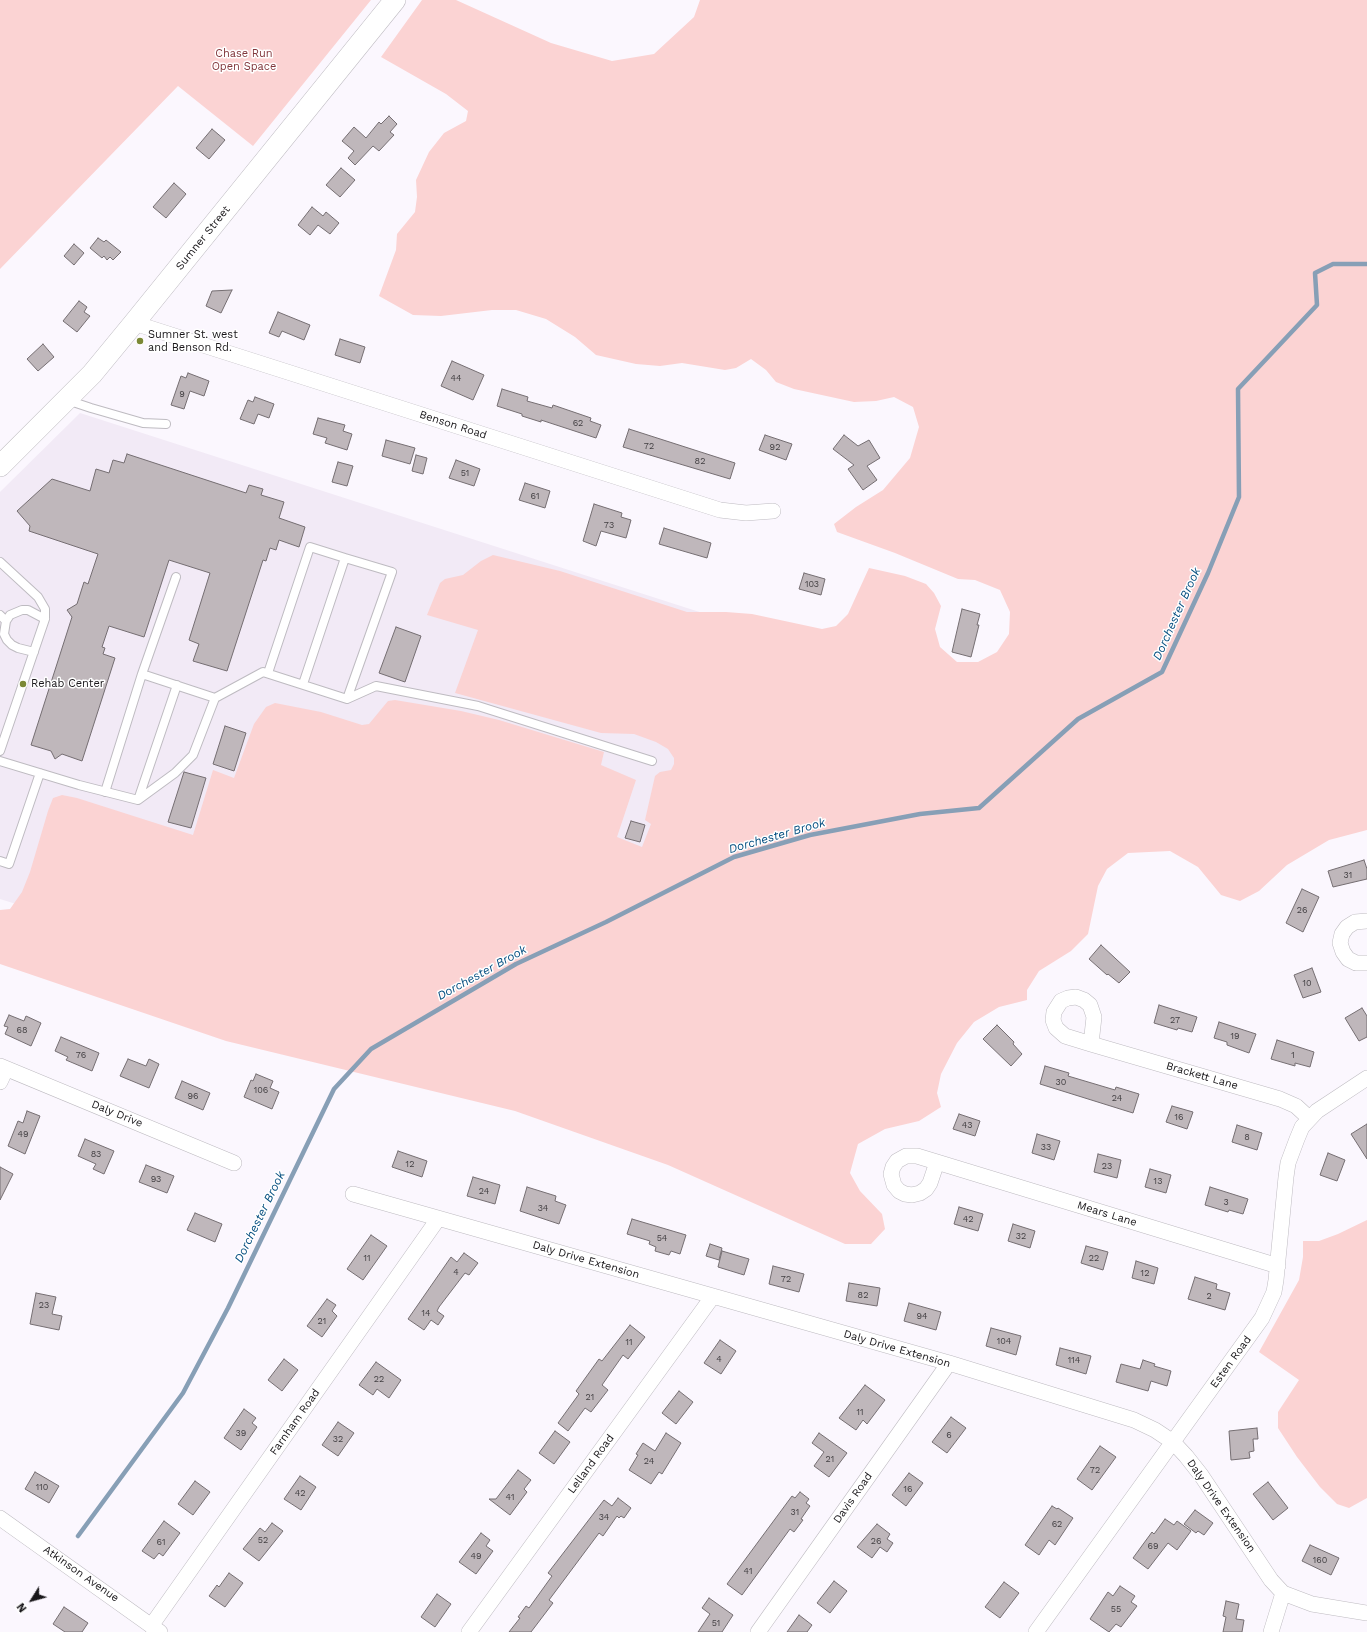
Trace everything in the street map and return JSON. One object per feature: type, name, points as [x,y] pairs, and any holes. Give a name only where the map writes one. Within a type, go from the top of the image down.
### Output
[{"type":"main road","name":"Sumner Street","points":[[0,466],[92,374],[395,0]]},
{"type":"street","name":"Benson Road","points":[[134,324],[720,510],[740,513],[773,511]]},
{"type":"street","points":[[1367,921],[1355,922],[1347,927],[1342,934],[1340,943],[1342,952],[1348,959],[1356,963],[1367,963]]},
{"type":"street","name":"Brackett Lane","points":[[1090,1044],[1280,1099],[1296,1106],[1309,1118]]},
{"type":"street","name":"Daly Drive","points":[[2,1072],[234,1163]]},
{"type":"street","name":"Esten Road","points":[[1036,1632],[1262,1318],[1274,1292],[1288,1163],[1297,1139],[1309,1118],[1327,1103],[1367,1078]]},
{"type":"street","name":"Mears Lane","points":[[937,1162],[1278,1266]]},
{"type":"street","name":"Daly Drive Extension","points":[[353,1194],[949,1363],[1134,1420],[1155,1430],[1172,1442],[1201,1475],[1271,1580],[1283,1593],[1312,1604],[1367,1613]]},
{"type":"street","name":"Farnham Road","points":[[156,1629],[438,1219]]},
{"type":"street","name":"Lelland Road","points":[[469,1632],[713,1296]]},
{"type":"street","name":"Davis Road","points":[[758,1632],[949,1363]]},
{"type":"street","name":"Atkinson Avenue","points":[[0,1518],[156,1629]]},
{"type":"street","points":[[1271,1632],[1283,1593]]},
{"type":"lane","points":[[67,400],[143,423],[166,424]]},
{"type":"lane","points":[[268,673],[310,547],[392,572],[347,699]]},
{"type":"lane","points":[[303,684],[345,558]]},
{"type":"lane","points":[[0,562],[38,597],[44,609],[45,619],[0,751]]},
{"type":"lane","points":[[105,792],[142,674],[176,578]]},
{"type":"lane","points":[[34,652],[18,648],[7,640],[4,634],[3,618],[22,610],[28,610],[45,619]]},
{"type":"lane","points":[[138,800],[174,773],[192,755],[215,698],[263,672],[347,699],[376,686],[478,706],[652,761]]},
{"type":"lane","points":[[142,674],[215,698]]},
{"type":"lane","points":[[138,800],[177,685]]},
{"type":"lane","points":[[0,761],[105,792],[138,800]]},
{"type":"lane","points":[[0,861],[9,864],[40,773]]},
{"type":"shaded area","points":[[80,413],[852,661],[455,1042],[0,899],[0,492]]},
{"type":"green space","name":"Chase Run Open Space","points":[[0,0],[371,0],[253,146],[178,86],[0,269]]},
{"type":"green space","points":[[422,0],[456,0],[551,43],[612,61],[654,54],[694,17],[700,0],[1367,0],[1367,830],[1329,840],[1287,865],[1259,891],[1240,901],[1221,895],[1198,867],[1170,851],[1128,853],[1107,869],[1098,886],[1088,934],[1071,951],[1039,971],[1027,990],[1027,1000],[999,1007],[974,1022],[957,1043],[941,1074],[937,1093],[941,1107],[919,1121],[885,1129],[858,1144],[850,1173],[860,1191],[882,1214],[885,1229],[871,1244],[845,1244],[668,1165],[515,1111],[226,1041],[0,964],[0,910],[10,909],[22,892],[30,872],[53,798],[62,795],[77,798],[193,835],[213,770],[234,778],[254,724],[266,707],[275,703],[321,712],[362,725],[369,724],[388,701],[395,700],[461,711],[499,720],[604,752],[601,765],[636,780],[617,837],[642,847],[651,824],[645,820],[655,776],[660,772],[671,770],[674,764],[674,758],[668,749],[656,742],[634,734],[601,733],[455,693],[478,630],[427,615],[440,583],[445,579],[463,575],[481,561],[493,555],[560,571],[687,612],[752,614],[822,629],[836,626],[848,614],[869,568],[905,576],[926,584],[934,593],[941,606],[935,629],[940,647],[957,662],[978,662],[997,652],[1009,634],[1010,612],[1000,590],[975,580],[958,579],[895,553],[837,532],[834,524],[856,507],[883,490],[910,458],[919,427],[913,407],[894,397],[876,401],[854,402],[794,389],[776,382],[766,370],[751,359],[736,368],[725,370],[682,363],[660,366],[636,364],[596,355],[575,337],[546,319],[516,310],[492,310],[441,316],[413,315],[379,296],[396,250],[397,234],[415,212],[417,197],[416,180],[429,152],[444,133],[466,121],[468,111],[446,94],[381,57]]},
{"type":"green space","points":[[1367,1220],[1367,1498],[1349,1508],[1337,1504],[1320,1487],[1297,1457],[1278,1428],[1278,1412],[1299,1380],[1259,1352],[1299,1280],[1303,1257],[1303,1241],[1319,1241],[1338,1234]]},
{"type":"building","points":[[389,116],[397,124],[390,132],[394,135],[379,151],[373,146],[355,165],[348,158],[354,151],[342,141],[354,127],[366,138],[379,122],[381,124]]},
{"type":"building","points":[[212,129],[225,140],[209,159],[196,148]]},
{"type":"building","points":[[341,168],[355,180],[340,197],[326,185]]},
{"type":"building","points":[[174,183],[186,194],[166,218],[153,207]]},
{"type":"building","points":[[312,207],[323,216],[326,212],[339,223],[330,234],[318,225],[310,235],[298,225]]},
{"type":"building","points":[[98,238],[104,242],[106,240],[121,252],[113,260],[110,257],[107,260],[104,256],[102,258],[90,248]]},
{"type":"building","points":[[74,244],[84,253],[74,265],[64,256]]},
{"type":"building","points":[[232,290],[221,313],[206,306],[212,291]]},
{"type":"building","points":[[79,301],[87,307],[84,312],[90,316],[77,332],[63,321]]},
{"type":"building","points":[[278,312],[310,325],[304,340],[282,331],[279,337],[269,333]]},
{"type":"building","points":[[340,339],[365,347],[360,363],[335,355]]},
{"type":"building","points":[[43,344],[54,357],[38,371],[27,359]]},
{"type":"building","points":[[452,361],[484,375],[473,400],[441,386]]},
{"type":"building","points":[[188,373],[209,381],[204,396],[190,391],[184,409],[171,405],[181,376],[186,378]]},
{"type":"building","points":[[502,389],[528,397],[527,401],[552,408],[553,405],[591,418],[590,421],[601,425],[596,438],[541,420],[541,422],[522,416],[522,414],[497,406]]},
{"type":"building","points":[[255,397],[274,404],[269,418],[258,414],[254,424],[240,419],[248,400],[253,402]]},
{"type":"building","points":[[318,418],[345,425],[343,431],[352,434],[347,450],[325,443],[327,438],[313,434]]},
{"type":"building","points":[[629,429],[735,463],[730,479],[623,447]]},
{"type":"building","points":[[765,435],[792,444],[786,460],[759,450]]},
{"type":"building","points":[[844,435],[858,446],[869,440],[880,458],[867,466],[877,480],[863,490],[848,469],[854,465],[833,449]]},
{"type":"building","points":[[386,440],[415,448],[410,464],[382,456]]},
{"type":"building","points":[[127,454],[246,493],[249,485],[263,489],[261,495],[284,502],[279,518],[305,527],[299,547],[279,540],[276,550],[270,548],[266,561],[263,560],[227,671],[193,661],[199,644],[189,640],[210,573],[169,560],[144,637],[109,626],[102,647],[105,648],[103,654],[115,658],[82,761],[62,754],[55,759],[51,751],[31,745],[72,617],[67,610],[77,604],[84,582],[88,584],[98,554],[29,531],[30,526],[17,511],[52,479],[90,491],[96,469],[109,473],[113,460],[124,463]]},
{"type":"building","points":[[416,455],[427,458],[423,474],[412,471]]},
{"type":"building","points":[[456,460],[480,469],[474,486],[449,478]]},
{"type":"building","points":[[338,462],[353,466],[347,486],[332,482]]},
{"type":"building","points":[[525,483],[550,491],[545,508],[519,500]]},
{"type":"building","points":[[594,504],[622,513],[621,517],[631,520],[626,538],[601,531],[596,546],[583,541]]},
{"type":"building","points":[[664,528],[711,543],[707,558],[659,544]]},
{"type":"building","points":[[804,573],[825,579],[821,595],[799,589]]},
{"type":"building","points":[[962,609],[980,614],[977,625],[979,625],[971,657],[952,652]]},
{"type":"building","points":[[396,627],[421,636],[405,682],[379,673]]},
{"type":"building","points":[[225,726],[246,733],[234,771],[213,764]]},
{"type":"building","points":[[184,772],[206,778],[191,828],[168,822]]},
{"type":"building","points":[[631,821],[645,825],[640,842],[625,838]]},
{"type":"building","points":[[1364,860],[1367,869],[1367,879],[1333,887],[1328,871]]},
{"type":"building","points":[[1302,889],[1319,897],[1303,932],[1286,923]]},
{"type":"building","points":[[1101,945],[1130,972],[1119,983],[1108,974],[1107,975],[1089,959]]},
{"type":"building","points":[[1312,968],[1321,992],[1303,998],[1294,975]]},
{"type":"building","points":[[1159,1005],[1197,1017],[1192,1032],[1178,1028],[1177,1030],[1154,1023]]},
{"type":"building","points":[[1362,1008],[1367,1016],[1367,1037],[1359,1041],[1345,1018]]},
{"type":"building","points":[[9,1015],[24,1021],[26,1016],[41,1023],[31,1046],[5,1034],[8,1027],[4,1026]]},
{"type":"building","points":[[1219,1022],[1256,1034],[1249,1053],[1227,1045],[1227,1042],[1214,1038]]},
{"type":"building","points":[[997,1025],[1014,1042],[1013,1044],[1022,1054],[1011,1066],[983,1039]]},
{"type":"building","points":[[61,1037],[99,1053],[92,1071],[66,1060],[68,1057],[55,1051]]},
{"type":"building","points":[[1277,1040],[1314,1052],[1310,1067],[1295,1063],[1295,1066],[1271,1059]]},
{"type":"building","points":[[128,1059],[146,1066],[149,1059],[159,1064],[149,1088],[120,1076]]},
{"type":"building","points":[[1045,1066],[1069,1073],[1068,1076],[1115,1090],[1116,1087],[1139,1094],[1133,1113],[1040,1084]]},
{"type":"building","points":[[256,1074],[273,1081],[270,1088],[279,1092],[272,1109],[244,1097],[251,1080],[253,1081]]},
{"type":"building","points":[[182,1081],[210,1093],[203,1110],[175,1098]]},
{"type":"building","points":[[1172,1106],[1193,1112],[1187,1129],[1166,1122]]},
{"type":"building","points":[[27,1111],[40,1116],[25,1154],[8,1146],[18,1121],[23,1123]]},
{"type":"building","points":[[959,1114],[980,1121],[975,1136],[953,1129]]},
{"type":"building","points":[[1367,1124],[1367,1159],[1351,1134]]},
{"type":"building","points":[[1237,1125],[1262,1133],[1257,1150],[1232,1142]]},
{"type":"building","points":[[1037,1134],[1060,1141],[1054,1160],[1032,1153]]},
{"type":"building","points":[[85,1139],[114,1151],[104,1174],[93,1169],[96,1164],[78,1156]]},
{"type":"building","points":[[398,1151],[427,1161],[422,1177],[392,1167]]},
{"type":"building","points":[[1328,1153],[1345,1160],[1337,1181],[1320,1175]]},
{"type":"building","points":[[1098,1154],[1121,1160],[1117,1178],[1094,1172]]},
{"type":"building","points":[[146,1165],[174,1176],[167,1193],[139,1182]]},
{"type":"building","points":[[0,1167],[13,1174],[0,1200]]},
{"type":"building","points":[[1150,1169],[1171,1175],[1166,1193],[1145,1187]]},
{"type":"building","points":[[473,1177],[500,1185],[495,1204],[467,1196]]},
{"type":"building","points":[[527,1187],[556,1196],[555,1201],[566,1205],[559,1224],[520,1211]]},
{"type":"building","points":[[1210,1187],[1248,1199],[1243,1214],[1229,1210],[1228,1212],[1205,1205]]},
{"type":"building","points":[[959,1207],[983,1214],[978,1231],[954,1224]]},
{"type":"building","points":[[195,1213],[222,1224],[215,1242],[187,1230]]},
{"type":"building","points":[[632,1219],[686,1235],[680,1254],[671,1251],[669,1255],[655,1251],[656,1247],[649,1244],[650,1241],[627,1234]]},
{"type":"building","points":[[1013,1224],[1035,1231],[1030,1248],[1008,1241]]},
{"type":"building","points":[[371,1235],[387,1246],[363,1280],[347,1269]]},
{"type":"building","points":[[710,1244],[722,1248],[719,1260],[706,1256]]},
{"type":"building","points":[[1086,1246],[1108,1252],[1103,1270],[1081,1263]]},
{"type":"building","points":[[722,1251],[749,1259],[744,1275],[718,1267]]},
{"type":"building","points":[[464,1253],[478,1263],[469,1275],[465,1273],[439,1307],[437,1311],[444,1316],[438,1325],[431,1320],[424,1330],[408,1319],[451,1257],[457,1262]]},
{"type":"building","points":[[1136,1261],[1158,1268],[1154,1284],[1132,1278]]},
{"type":"building","points":[[773,1266],[804,1274],[799,1292],[769,1284]]},
{"type":"building","points":[[1195,1277],[1217,1284],[1216,1289],[1230,1293],[1225,1310],[1188,1299]]},
{"type":"building","points":[[849,1283],[880,1288],[877,1306],[846,1301]]},
{"type":"building","points":[[36,1293],[56,1297],[52,1314],[62,1316],[59,1330],[30,1324]]},
{"type":"building","points":[[327,1299],[336,1305],[332,1311],[337,1316],[322,1337],[307,1326]]},
{"type":"building","points":[[909,1303],[941,1312],[936,1330],[904,1321]]},
{"type":"building","points":[[630,1325],[645,1337],[628,1359],[623,1355],[602,1385],[608,1390],[591,1412],[585,1408],[568,1431],[558,1423],[579,1394],[576,1391],[599,1359],[602,1361]]},
{"type":"building","points":[[991,1328],[1021,1336],[1016,1355],[986,1346]]},
{"type":"building","points":[[720,1340],[736,1351],[721,1374],[704,1363]]},
{"type":"building","points":[[1060,1348],[1091,1356],[1086,1374],[1056,1365]]},
{"type":"building","points":[[284,1359],[298,1370],[282,1391],[268,1380]]},
{"type":"building","points":[[1143,1360],[1155,1364],[1154,1366],[1171,1371],[1167,1386],[1151,1381],[1148,1391],[1116,1382],[1121,1364],[1140,1369]]},
{"type":"building","points":[[376,1362],[401,1380],[389,1398],[377,1389],[373,1395],[359,1385]]},
{"type":"building","points":[[865,1385],[885,1400],[867,1424],[863,1420],[856,1430],[839,1418]]},
{"type":"building","points":[[679,1391],[693,1402],[676,1424],[662,1413]]},
{"type":"building","points":[[244,1409],[256,1418],[252,1423],[257,1427],[241,1450],[224,1438]]},
{"type":"building","points":[[951,1417],[966,1428],[947,1453],[932,1442]]},
{"type":"building","points":[[338,1422],[354,1433],[338,1456],[322,1445]]},
{"type":"building","points":[[1257,1428],[1258,1439],[1253,1439],[1254,1451],[1249,1452],[1250,1458],[1231,1460],[1229,1431]]},
{"type":"building","points":[[555,1431],[570,1442],[554,1464],[539,1453]]},
{"type":"building","points":[[666,1433],[681,1443],[662,1474],[659,1472],[651,1484],[629,1470],[643,1443],[655,1451]]},
{"type":"building","points":[[819,1433],[847,1453],[829,1477],[814,1466],[824,1452],[812,1443]]},
{"type":"building","points":[[1100,1446],[1116,1457],[1092,1490],[1077,1479]]},
{"type":"building","points":[[518,1470],[531,1480],[524,1489],[527,1492],[510,1515],[489,1499],[496,1499]]},
{"type":"building","points":[[35,1472],[59,1486],[49,1503],[25,1489]]},
{"type":"building","points":[[909,1473],[923,1483],[906,1506],[892,1495]]},
{"type":"building","points":[[300,1476],[316,1487],[301,1510],[284,1499]]},
{"type":"building","points":[[195,1481],[210,1492],[193,1515],[178,1504]]},
{"type":"building","points":[[1268,1482],[1288,1508],[1273,1520],[1253,1494]]},
{"type":"building","points":[[800,1492],[809,1499],[806,1503],[810,1506],[801,1519],[803,1520],[794,1532],[790,1529],[742,1595],[727,1584],[792,1496],[795,1498]]},
{"type":"building","points":[[618,1498],[631,1508],[624,1518],[621,1516],[619,1518],[617,1516],[603,1536],[599,1533],[549,1600],[553,1603],[531,1632],[509,1632],[520,1618],[518,1617],[526,1606],[529,1608],[552,1576],[548,1573],[604,1500],[612,1506]]},
{"type":"building","points":[[1052,1506],[1057,1509],[1058,1508],[1073,1518],[1055,1545],[1049,1540],[1039,1555],[1025,1545]]},
{"type":"building","points":[[1195,1510],[1213,1523],[1204,1535],[1198,1531],[1196,1533],[1184,1524]]},
{"type":"building","points":[[1165,1519],[1174,1525],[1177,1521],[1191,1531],[1177,1550],[1168,1543],[1148,1569],[1133,1558],[1152,1532],[1154,1534]]},
{"type":"building","points":[[164,1521],[180,1533],[163,1556],[159,1553],[154,1559],[142,1551]]},
{"type":"building","points":[[272,1523],[283,1531],[259,1561],[243,1549],[260,1528],[265,1532]]},
{"type":"building","points":[[877,1524],[890,1534],[887,1539],[893,1543],[887,1552],[880,1547],[872,1558],[857,1547]]},
{"type":"building","points":[[481,1533],[490,1540],[486,1546],[493,1551],[476,1574],[459,1562]]},
{"type":"building","points":[[1310,1545],[1339,1558],[1331,1575],[1302,1561]]},
{"type":"building","points":[[229,1573],[243,1583],[225,1607],[209,1596],[217,1585],[219,1587]]},
{"type":"building","points":[[834,1581],[847,1591],[830,1613],[817,1603]]},
{"type":"building","points":[[1004,1582],[1019,1593],[1000,1618],[985,1607]]},
{"type":"building","points":[[1120,1586],[1135,1596],[1131,1602],[1137,1606],[1121,1627],[1116,1624],[1109,1632],[1090,1619],[1108,1592],[1113,1596]]},
{"type":"building","points":[[437,1594],[451,1604],[435,1627],[421,1617]]},
{"type":"building","points":[[709,1598],[733,1615],[722,1632],[698,1632],[710,1614],[702,1608]]},
{"type":"building","points":[[1226,1601],[1239,1604],[1236,1619],[1244,1620],[1242,1632],[1223,1632],[1226,1617],[1223,1616]]},
{"type":"building","points":[[64,1607],[88,1623],[82,1632],[65,1632],[53,1624]]},
{"type":"building","points":[[799,1615],[812,1625],[807,1632],[787,1632]]},
{"type":"waterway","name":"Dorchester Brook","points":[[78,1536],[183,1393],[228,1308],[334,1089],[371,1049],[516,964],[606,922],[734,857],[810,835],[920,814],[979,808],[1078,719],[1162,672],[1208,573],[1239,497],[1238,389],[1317,305],[1315,273],[1333,264],[1367,264]]},
{"type":"place","name":"Sumner St. west and Benson Rd.","points":[[140,341]]},
{"type":"place","name":"Rehab Center","points":[[23,684]]}]
